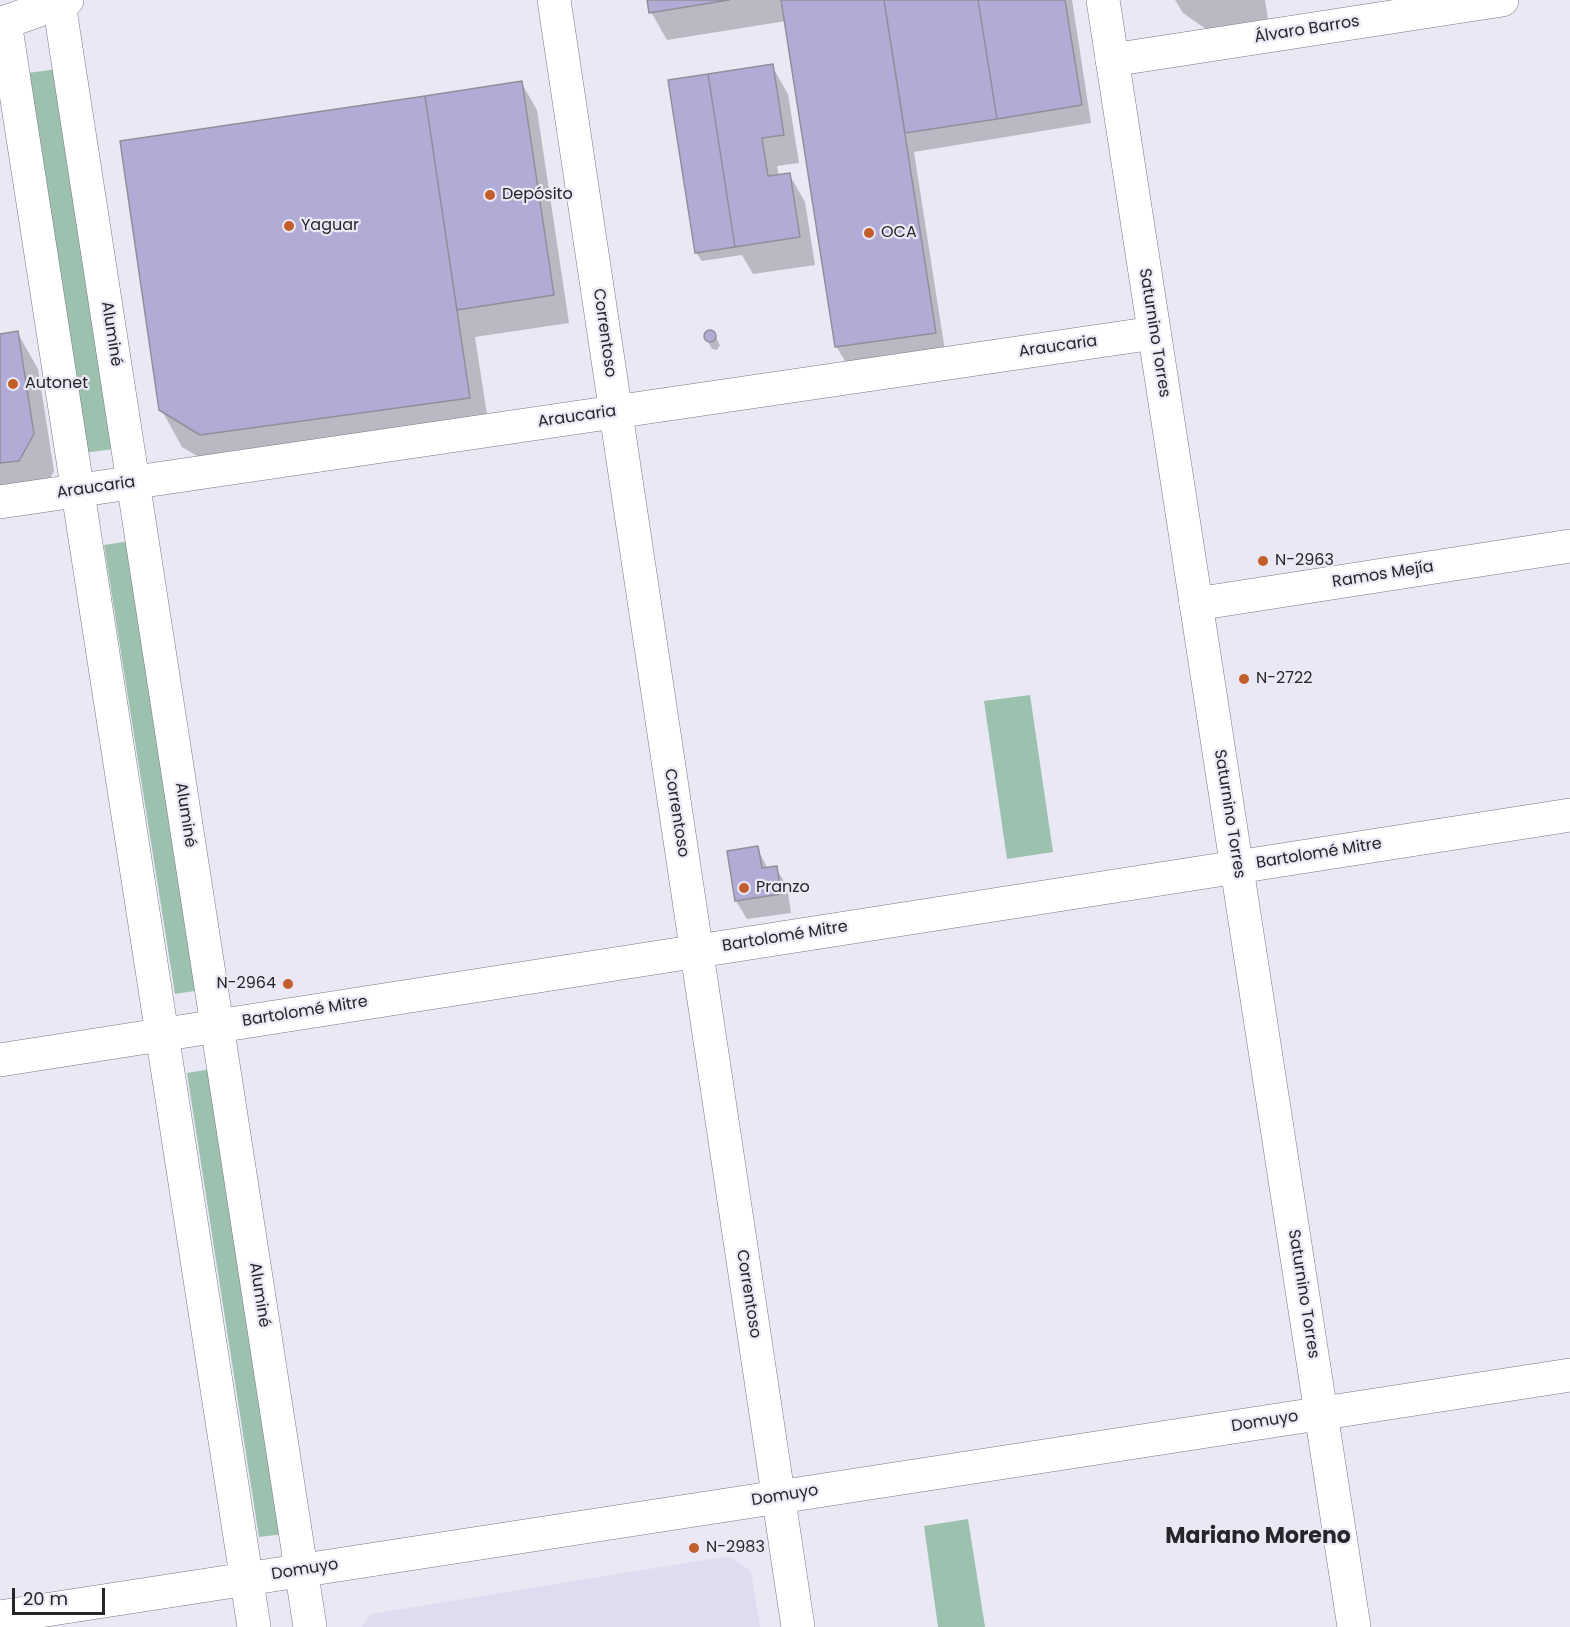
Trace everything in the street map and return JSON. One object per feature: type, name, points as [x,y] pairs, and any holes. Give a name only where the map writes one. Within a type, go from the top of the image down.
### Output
[{"type":"main road","name":"Correntoso","points":[[554,0],[798,1627]]},
{"type":"main road","name":"Saturnino Torres","points":[[1103,0],[1354,1627]]},
{"type":"main road","name":"Álvaro Barros","points":[[1112,60],[1502,0]]},
{"type":"main road","points":[[63,1],[2,23],[78,491],[254,1627]]},
{"type":"main road","name":"Aluminé","points":[[63,1],[134,483],[310,1627]]},
{"type":"main road","name":"Araucaria","points":[[0,502],[1154,333]]},
{"type":"main road","name":"Ramos Mejía","points":[[1197,604],[1570,546]]},
{"type":"main road","name":"Bartolomé Mitre","points":[[0,1060],[1570,815]]},
{"type":"main road","name":"Domuyo","points":[[0,1617],[1570,1375]]},
{"type":"shaded area","points":[[729,1556],[751,1571],[760,1627],[362,1627],[371,1614]]},
{"type":"green space","points":[[57,69],[113,449],[84,453],[28,73]]},
{"type":"green space","points":[[130,541],[201,990],[175,994],[104,545]]},
{"type":"green space","points":[[1030,695],[1053,852],[1007,859],[984,701]]},
{"type":"green space","points":[[211,1069],[284,1534],[259,1537],[187,1073]]},
{"type":"green space","points":[[968,1519],[985,1627],[938,1627],[924,1526]]},
{"type":"building","points":[[647,0],[729,0],[649,13]]},
{"type":"building","name":"OCA","points":[[781,0],[884,0],[936,333],[835,347]]},
{"type":"building","points":[[884,0],[978,0],[997,119],[905,133]]},
{"type":"building","points":[[978,0],[1065,0],[1082,105],[997,119]]},
{"type":"building","points":[[773,64],[784,135],[762,138],[768,176],[790,173],[800,237],[735,247],[708,74]]},
{"type":"building","points":[[708,74],[735,247],[695,253],[668,80]]},
{"type":"building","name":"Depósito","points":[[522,81],[554,295],[457,310],[425,96]]},
{"type":"building","name":"Yaguar","points":[[425,96],[470,398],[200,435],[159,410],[120,141]]},
{"type":"building","points":[[710,330],[716,336],[710,342],[704,336]]},
{"type":"building","name":"Autonet","points":[[18,331],[34,434],[19,461],[0,463],[0,334]]},
{"type":"building","points":[[758,846],[762,868],[777,866],[781,894],[735,901],[727,851]]},
{"type":"place","name":"Depósito","points":[[490,195]]},
{"type":"place","name":"Yaguar","points":[[289,226]]},
{"type":"place","name":"OCA","points":[[869,233]]},
{"type":"place","name":"Autonet","points":[[13,384]]},
{"type":"place","name":"N-2963","points":[[1263,561]]},
{"type":"place","name":"N-2722","points":[[1244,679]]},
{"type":"place","name":"Pranzo","points":[[744,888]]},
{"type":"place","name":"N-2964","points":[[288,984]]},
{"type":"place","name":"N-2983","points":[[694,1548]]},
{"type":"district","name":"Mariano Moreno","points":[[1258,1537]]}]
